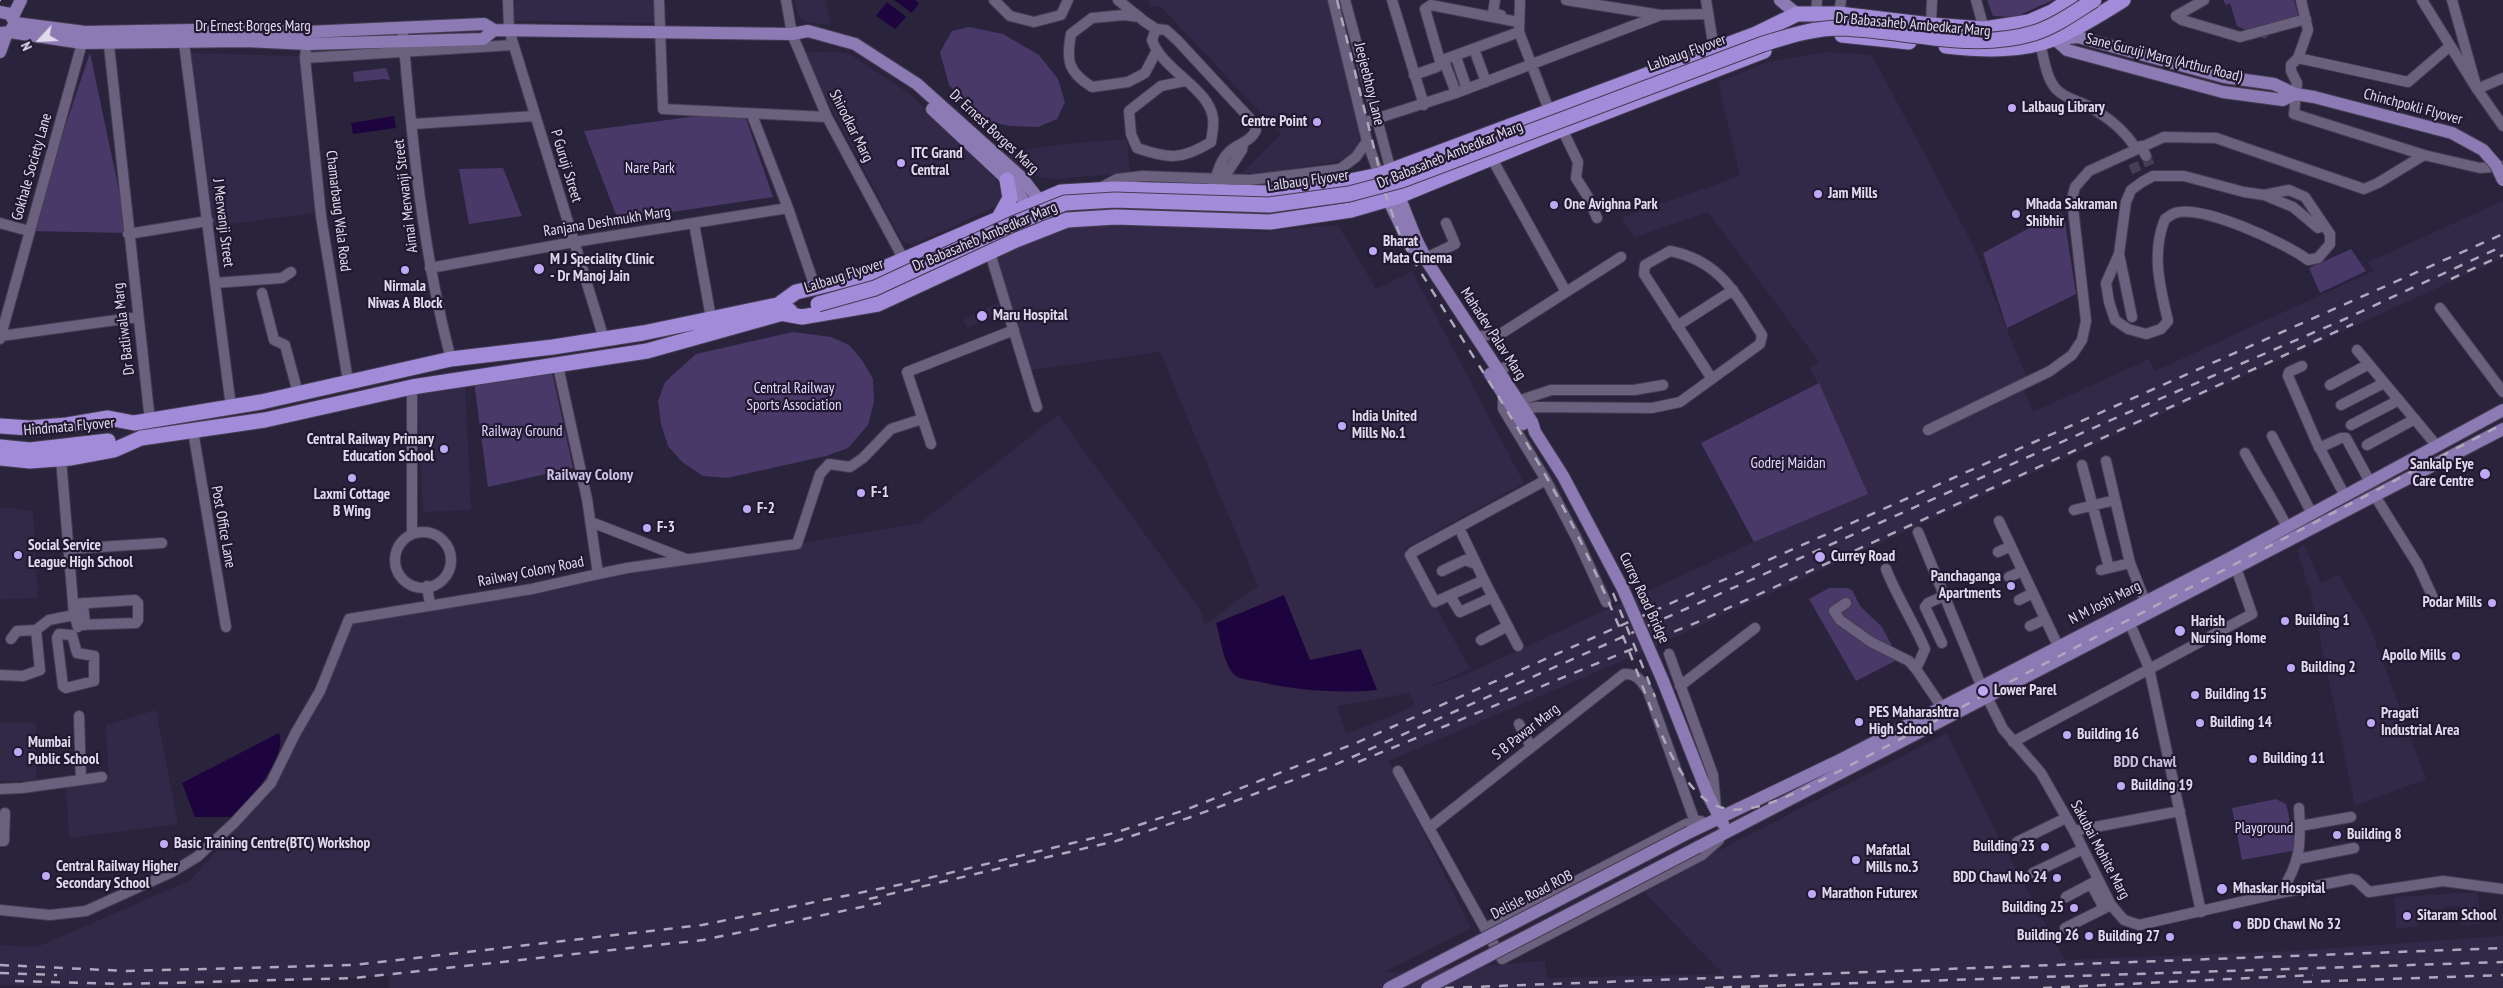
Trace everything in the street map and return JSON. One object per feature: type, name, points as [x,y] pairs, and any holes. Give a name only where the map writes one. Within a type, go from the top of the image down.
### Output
[{"type":"highway","name":"Dr Babasaheb Ambedkar Marg","points":[[816,295],[904,260],[1000,216],[1061,192],[1216,185],[1268,194],[1345,182],[1384,173],[1756,34],[1817,7],[1840,7],[1931,26],[1984,29],[2028,22],[2052,12],[2070,0]]},
{"type":"highway","name":"Lalbaug Flyover","points":[[779,309],[816,295],[872,280],[1062,199],[1115,196],[1268,201],[1346,190],[1398,176],[1740,47],[1803,27],[1840,24],[1960,36],[1997,36],[2031,29],[2055,18],[2083,0]]},
{"type":"highway","name":"Lalbaug Flyover","points":[[816,295],[875,288],[1013,224],[1065,203],[1115,200],[1270,205],[1349,194],[1402,180],[1763,44],[1805,31],[1840,28],[1959,40],[1998,41],[2035,33],[2061,21],[2094,0]]},
{"type":"highway","name":"Dr Babasaheb Ambedkar Marg","points":[[779,309],[802,317],[878,304],[1045,228],[1067,220],[1115,217],[1270,222],[1351,210],[1393,197],[1761,52],[1802,39],[1839,34],[1997,50],[2047,41],[2123,0]]},
{"type":"highway","points":[[1000,216],[1010,198],[1014,181]]},
{"type":"highway","points":[[0,426],[30,428],[67,426],[108,418],[134,423],[150,421],[231,407],[451,359],[604,340],[711,318],[779,309]]},
{"type":"highway","name":"Hindmata Flyover","points":[[0,436],[30,438],[117,433],[141,438],[193,432],[265,420],[412,387],[647,351],[779,309]]},
{"type":"highway","name":"Hindmata Flyover","points":[[0,447],[30,450],[117,433],[134,423]]},
{"type":"highway","points":[[0,458],[61,460],[114,450],[141,438]]},
{"type":"main road","points":[[0,52],[6,23],[7,0]]},
{"type":"main road","points":[[6,23],[21,0]]},
{"type":"main road","points":[[1780,0],[1798,14]]},
{"type":"main road","name":"Sane Guruji Marg (Arthur Road)","points":[[2036,18],[2047,41],[2067,50],[2223,92],[2283,100],[2295,94]]},
{"type":"main road","name":"Dr Ernest Borges Marg","points":[[6,23],[84,38],[246,35],[404,41],[483,38],[494,30],[797,34],[806,40],[851,49],[888,70],[1014,181],[1032,203],[1045,228]]},
{"type":"main road","name":"Dr Ernest Borges Marg","points":[[160,37],[184,42],[246,35]]},
{"type":"main road","name":"Chinchpokli Flyover","points":[[2295,94],[2452,133],[2483,150],[2496,165],[2503,180]]},
{"type":"main road","points":[[1393,197],[1426,274],[1503,395],[1521,410]]},
{"type":"main road","name":"Mahadev Palav Marg","points":[[1393,197],[1426,258],[1521,410]]},
{"type":"main road","name":"Currey Road Bridge","points":[[1521,410],[1532,422],[1535,432],[1563,476],[1624,590],[1667,690],[1708,795],[1718,814]]},
{"type":"main road","name":"N M Joshi Marg","points":[[1427,988],[1727,832],[1984,691],[2234,562],[2287,527],[2503,410]]},
{"type":"main road","name":"N M Joshi Marg","points":[[1718,814],[1838,761],[1941,706],[1984,691],[2058,646],[2127,617],[2145,601],[2375,496],[2503,429]]},
{"type":"main road","points":[[1718,814],[1727,832]]},
{"type":"main road","name":"Delisle Road ROB","points":[[1389,988],[1718,814]]},
{"type":"street","name":"P Guruji Street","points":[[508,0],[509,30],[513,45],[604,340]]},
{"type":"street","points":[[659,0],[663,110],[752,115],[827,116]]},
{"type":"street","name":"Shirodkar Marg","points":[[786,0],[827,116],[904,260]]},
{"type":"street","points":[[994,0],[1010,16],[1034,22],[1061,15],[1068,0]]},
{"type":"street","points":[[1118,0],[1156,29],[1166,30],[1254,123],[1256,130],[1253,138],[1227,154],[1219,166],[1216,185],[1340,169],[1356,157],[1367,141]]},
{"type":"street","name":"Jeejeebhoy Lane","points":[[1333,0],[1367,141],[1384,173]]},
{"type":"street","name":"Jeejeebhoy Lane","points":[[1345,0],[1376,119],[1384,173]]},
{"type":"street","points":[[1392,0],[1424,105]]},
{"type":"street","points":[[1495,0],[1494,14],[1518,24]]},
{"type":"street","points":[[1520,0],[1518,24],[1532,66],[1550,110]]},
{"type":"street","points":[[1566,0],[1661,15],[1707,14]]},
{"type":"street","points":[[1706,0],[1714,49]]},
{"type":"street","points":[[1931,26],[1932,0]]},
{"type":"street","points":[[1976,0],[1984,29]]},
{"type":"street","points":[[2204,0],[2176,16],[2182,20],[2240,37],[2306,18]]},
{"type":"street","points":[[2301,0],[2308,30],[2298,58],[2291,65],[2291,71],[2297,82],[2294,114],[2424,155],[2480,168],[2503,166]]},
{"type":"street","points":[[2422,0],[2477,89],[2503,126]]},
{"type":"street","points":[[2452,0],[2477,89]]},
{"type":"street","points":[[1450,92],[1442,65],[1438,60],[1425,13],[1428,6],[1518,24]]},
{"type":"street","points":[[1363,122],[1424,105],[1450,92],[1532,66],[1661,15]]},
{"type":"street","points":[[1138,17],[1092,18],[1071,34],[1067,55],[1076,77],[1092,87],[1128,82],[1145,73],[1156,52]]},
{"type":"street","points":[[1414,75],[1475,52],[1518,24]]},
{"type":"street","points":[[1156,29],[1152,40],[1156,52],[1185,81],[1205,101],[1213,118],[1211,142],[1191,154],[1162,156],[1138,148],[1131,134],[1129,111],[1161,86],[1185,81]]},
{"type":"street","name":"Dr Batliwala Marg","points":[[108,37],[128,234],[150,421]]},
{"type":"street","name":"Gokhale Society Lane","points":[[0,337],[84,38]]},
{"type":"street","name":"Chamarbaug Wala Road","points":[[307,38],[306,58],[321,216],[348,381]]},
{"type":"street","points":[[306,58],[404,41],[513,45]]},
{"type":"street","name":"Aimai Merwanji Street","points":[[404,41],[430,268],[437,307],[451,359]]},
{"type":"street","points":[[2047,41],[2047,71],[2056,89],[2088,106],[2116,126],[2129,137],[2135,149],[2146,156]]},
{"type":"street","name":"J Merwanji Street","points":[[184,42],[231,407]]},
{"type":"street","points":[[2298,58],[2408,82],[2450,46]]},
{"type":"street","points":[[1475,52],[1485,80]]},
{"type":"street","points":[[1456,59],[1466,87]]},
{"type":"street","points":[[2477,89],[2503,78]]},
{"type":"street","points":[[752,115],[788,208],[816,295]]},
{"type":"street","points":[[413,124],[535,116]]},
{"type":"street","points":[[1562,129],[1578,162],[1576,178],[1588,197],[1597,218]]},
{"type":"street","points":[[1928,430],[2050,371],[2072,356],[2082,340],[2086,321],[2072,199],[2074,187],[2081,177],[2089,171],[2164,137],[2216,138],[2364,189],[2378,183],[2424,155]]},
{"type":"street","points":[[2133,163],[2135,149]]},
{"type":"street","points":[[1491,158],[1566,292]]},
{"type":"street","points":[[2264,195],[2289,190],[2304,197],[2327,227],[2330,234],[2330,244],[2318,258],[2308,260],[2285,245],[2242,226],[2191,213],[2176,212],[2165,219],[2157,248],[2158,270],[2168,321],[2161,329],[2146,334],[2128,329],[2114,320],[2106,283],[2119,254],[2126,202],[2131,190],[2140,178],[2152,172],[2184,176],[2244,192],[2264,195],[2293,207],[2318,228]]},
{"type":"street","points":[[1384,173],[1393,197]]},
{"type":"street","name":"Ranjana Deshmukh Marg","points":[[430,268],[574,242],[788,208]]},
{"type":"street","points":[[128,234],[208,222]]},
{"type":"street","points":[[0,223],[29,231]]},
{"type":"street","points":[[694,223],[711,318]]},
{"type":"street","points":[[1426,258],[1455,244],[1446,223]]},
{"type":"street","points":[[1521,410],[1537,406],[1652,408],[1680,402],[1712,379],[1763,340],[1762,335],[1733,290],[1719,272],[1676,252],[1665,252],[1645,265],[1643,269],[1644,274],[1712,379]]},
{"type":"street","points":[[990,253],[1038,407]]},
{"type":"street","points":[[2119,254],[2132,317]]},
{"type":"street","points":[[1477,340],[1482,336],[1502,333],[1621,257]]},
{"type":"street","points":[[215,283],[282,278],[291,272]]},
{"type":"street","points":[[1677,326],[1733,290]]},
{"type":"street","points":[[262,293],[274,340],[285,345],[298,393]]},
{"type":"street","points":[[2440,308],[2503,392]]},
{"type":"street","points":[[0,337],[138,317]]},
{"type":"street","points":[[931,444],[906,372],[1014,330]]},
{"type":"street","points":[[2357,350],[2437,446]]},
{"type":"street","points":[[1498,372],[1513,362]]},
{"type":"street","points":[[2330,385],[2369,364]]},
{"type":"street","name":"Railway Colony Road","points":[[0,910],[50,915],[86,910],[172,872],[196,857],[234,824],[271,783],[295,734],[320,691],[349,619],[532,589],[598,574],[591,522],[558,366]]},
{"type":"street","points":[[2302,366],[2289,372],[2288,376],[2319,448],[2345,496]]},
{"type":"street","points":[[2341,405],[2384,383]]},
{"type":"street","points":[[1521,410],[1551,390],[1634,390],[1663,385]]},
{"type":"street","points":[[412,387],[412,533]]},
{"type":"street","points":[[1503,395],[1503,409],[1546,480],[1577,539],[1606,602]]},
{"type":"street","points":[[2351,426],[2399,400]]},
{"type":"street","points":[[598,574],[687,559],[797,544],[820,474],[829,464],[850,466],[863,458],[891,429],[922,419]]},
{"type":"street","points":[[2367,444],[2415,419]]},
{"type":"street","name":"Post Office Lane","points":[[193,432],[226,627]]},
{"type":"street","points":[[2272,436],[2312,514]]},
{"type":"street","points":[[2319,448],[2341,438],[2346,438],[2370,482]]},
{"type":"street","points":[[2245,453],[2266,491],[2273,498],[2287,527]]},
{"type":"street","points":[[61,460],[68,550],[78,604],[72,635],[77,653],[94,656],[96,679],[92,682],[78,683],[74,687],[65,687],[57,638],[59,634],[73,624]]},
{"type":"street","points":[[2106,461],[2130,563],[2145,601]]},
{"type":"street","points":[[2082,465],[2105,569],[2130,563]]},
{"type":"street","points":[[1484,580],[1439,602],[1433,598],[1411,559],[1413,552],[1546,480]]},
{"type":"street","points":[[2375,496],[2418,565],[2435,602]]},
{"type":"street","points":[[2074,510],[2115,500]]},
{"type":"street","points":[[1999,521],[2058,646]]},
{"type":"street","points":[[591,522],[687,559]]},
{"type":"street","points":[[430,532],[438,536],[450,551],[452,560],[446,578],[427,586],[411,587],[398,574],[394,566],[397,547],[412,533],[430,532]]},
{"type":"street","name":"Sakubai Mohite Marg","points":[[1918,532],[1984,691],[2003,729],[2041,773],[2074,831],[2107,907],[2124,920],[2139,924],[2351,879],[2356,880],[2369,892],[2443,880],[2503,888]]},
{"type":"street","points":[[1462,534],[1518,646]]},
{"type":"street","points":[[68,550],[162,543]]},
{"type":"street","points":[[1998,552],[2011,546]]},
{"type":"street","points":[[1442,571],[1465,560],[1476,564]]},
{"type":"street","points":[[2013,742],[2252,614],[2234,562]]},
{"type":"street","points":[[1886,568],[1898,600],[1911,618],[1925,649],[1916,669]]},
{"type":"street","points":[[2009,577],[2022,571]]},
{"type":"street","points":[[427,586],[430,605]]},
{"type":"street","points":[[2019,600],[2033,593]]},
{"type":"street","points":[[1450,596],[1460,612],[1493,597]]},
{"type":"street","points":[[1942,643],[1926,607],[1928,603],[1944,596]]},
{"type":"street","points":[[11,639],[17,631],[36,630],[49,620],[73,624],[136,622],[138,620],[138,603],[135,600],[78,604]]},
{"type":"street","points":[[1846,603],[1835,609],[1834,614],[1871,642],[1908,661],[1916,669],[1941,706]]},
{"type":"street","points":[[2127,617],[2149,668],[2201,912]]},
{"type":"street","points":[[2030,626],[2045,619]]},
{"type":"street","points":[[1481,640],[1508,626]]},
{"type":"street","points":[[1680,686],[1755,628]]},
{"type":"street","points":[[0,675],[31,675],[40,670],[36,630]]},
{"type":"street","points":[[1669,654],[1713,775],[1718,814]]},
{"type":"street","points":[[41,665],[60,662]]},
{"type":"street","name":"S B Pawar Marg","points":[[1429,828],[1624,674],[1632,673],[1638,677],[1648,691],[1693,827]]},
{"type":"street","points":[[79,716],[81,780]]},
{"type":"street","points":[[1519,724],[1531,747]]},
{"type":"street","points":[[1398,771],[1502,959],[1702,855],[1727,832]]},
{"type":"street","points":[[0,789],[102,777]]},
{"type":"street","points":[[2280,893],[2292,877],[2298,860],[2299,808]]},
{"type":"street","points":[[2074,831],[2180,811]]},
{"type":"street","points":[[0,841],[4,841],[4,813]]},
{"type":"street","points":[[2300,826],[2351,817]]},
{"type":"street","points":[[2017,842],[2066,818]]},
{"type":"street","points":[[1486,928],[1686,824],[1693,827]]},
{"type":"street","points":[[2298,860],[2354,848]]},
{"type":"street","points":[[2032,873],[2082,849]]},
{"type":"street","points":[[2066,896],[2095,882]]},
{"type":"street","points":[[2065,928],[2107,907]]},
{"type":"shaded area","points":[[515,0],[663,0],[664,23],[515,21]]},
{"type":"shaded area","points":[[795,0],[825,0],[831,25],[805,22],[798,14]]},
{"type":"shaded area","points":[[894,0],[915,0],[919,3],[912,13]]},
{"type":"shaded area","points":[[1149,0],[1330,0],[1360,126],[1358,145],[1346,160],[1280,171],[1241,174],[1281,134],[1160,6],[1150,7]]},
{"type":"shaded area","points":[[887,2],[906,17],[895,29],[876,16]]},
{"type":"shaded area","points":[[801,51],[848,53],[911,95],[997,181],[1001,194],[999,205],[913,245],[902,241]]},
{"type":"shaded area","points":[[1826,52],[1872,55],[1974,247],[2027,379],[2020,382],[2033,412],[2149,359],[2155,371],[2373,271],[2368,262],[2503,201],[2503,258],[1629,658],[1388,761],[1471,928],[1383,973],[1545,961],[1547,978],[1723,974],[1642,890],[1947,733],[1995,830],[2065,960],[2292,951],[2503,936],[2503,988],[389,988],[389,976],[143,988],[0,985],[0,945],[37,947],[191,880],[276,782],[344,625],[651,569],[920,523],[1058,415],[1201,611],[1205,624],[1258,586],[1160,352],[1031,370],[996,256],[1056,230],[1091,225],[1197,223],[1257,232],[1338,225],[1376,289],[1412,271],[1524,483],[1404,549],[1470,669],[1426,688],[1460,677],[1754,542],[1867,494],[1810,367],[1819,362],[1708,212],[1635,237],[1621,218],[1740,176],[1718,82],[1768,62]],"holes":[[[1410,693],[1415,706],[1346,734],[1337,706]]]},
{"type":"shaded area","points":[[191,53],[300,56],[315,213],[214,226]]},
{"type":"shaded area","points":[[394,116],[396,128],[353,134],[351,123]]},
{"type":"shaded area","points":[[1127,139],[1130,173],[1053,179],[1025,174],[1000,154],[1063,144]]},
{"type":"shaded area","name":"Maru Hospital","points":[[997,303],[1001,311],[967,328],[963,320]]},
{"type":"shaded area","name":"Central Railway Primary Education School","points":[[465,387],[471,510],[423,512],[417,389]]},
{"type":"shaded area","name":"Social Service League High School","points":[[0,507],[33,511],[38,598],[0,599]]},
{"type":"shaded area","points":[[2304,545],[2321,583],[2338,574],[2369,625],[2426,779],[2355,806],[2311,595],[2297,549]]},
{"type":"shaded area","points":[[1284,595],[1310,660],[1361,649],[1377,690],[1346,692],[1300,689],[1236,676],[1225,659],[1216,623]]},
{"type":"shaded area","points":[[156,710],[178,824],[69,838],[66,786],[109,778],[106,725]]},
{"type":"shaded area","name":"Mumbai Public School","points":[[0,723],[36,723],[36,781],[0,781]]},
{"type":"shaded area","points":[[279,733],[278,753],[273,764],[259,788],[238,817],[195,817],[182,783]]},
{"type":"shaded area","name":"Sitaram School","points":[[2478,892],[2480,924],[2461,926],[2460,906],[2444,907],[2444,922],[2434,923],[2433,909],[2418,909],[2418,927],[2396,928],[2395,897]]},
{"type":"green space","points":[[1987,0],[2053,0],[2015,17],[1993,16]]},
{"type":"green space","points":[[2223,0],[2294,0],[2300,22],[2277,28],[2265,39],[2237,26],[2230,3],[2226,5]]},
{"type":"green space","points":[[969,27],[1003,34],[1039,55],[1058,79],[1065,102],[1057,119],[1038,127],[1010,126],[982,120],[949,85],[940,52],[952,31]]},
{"type":"green space","points":[[90,53],[128,233],[30,231]]},
{"type":"green space","points":[[386,68],[390,80],[354,82],[353,72]]},
{"type":"green space","name":"Nare Park","points":[[743,110],[773,197],[618,220],[584,131]]},
{"type":"green space","points":[[503,168],[522,216],[469,224],[459,169]]},
{"type":"green space","points":[[2059,212],[2064,216],[2076,294],[2007,328],[1983,253]]},
{"type":"green space","points":[[2351,249],[2366,271],[2320,293],[2309,268]]},
{"type":"green space","name":"Central Railway Sports Association","points":[[793,332],[831,337],[849,345],[862,360],[873,379],[874,402],[868,425],[848,448],[826,456],[727,478],[703,476],[682,462],[668,446],[661,424],[658,401],[665,382],[696,354]]},
{"type":"green space","name":"Railway Ground","points":[[552,372],[573,468],[488,487],[474,382]]},
{"type":"green space","name":"Godrej Maidan","points":[[1819,383],[1868,494],[1754,542],[1701,443]]},
{"type":"green space","points":[[1829,588],[1847,588],[1852,590],[1860,606],[1882,627],[1899,659],[1856,681],[1809,599]]},
{"type":"green space","name":"Playground","points":[[2276,799],[2286,804],[2297,850],[2242,860],[2232,808]]},
{"type":"tunnel","points":[[2146,156],[2151,169]]},
{"type":"tunnel","points":[[2133,163],[2138,175]]},
{"type":"railway","points":[[1337,0],[1386,196],[1399,233],[1411,256],[1535,457],[1573,526],[1610,605],[1668,749],[1677,765],[1697,792],[1709,802],[1723,808],[1737,810],[1769,804],[1826,778],[2503,424]]},
{"type":"railway","points":[[0,965],[127,971],[354,965],[702,925],[908,883],[1114,833],[1185,810],[1356,743],[2503,234]]},
{"type":"railway","points":[[869,899],[1116,841],[1188,818],[1332,766],[2127,413],[2345,319],[2503,246]]},
{"type":"railway","points":[[2451,279],[2503,255]]},
{"type":"railway","points":[[1358,762],[1700,621],[2353,324]]},
{"type":"railway","points":[[1613,593],[1655,697]]},
{"type":"railway","points":[[15,981],[125,984],[355,978],[703,940],[881,903]]},
{"type":"railway","points":[[1445,988],[2503,948]]},
{"type":"railway","points":[[1705,988],[2503,962]]},
{"type":"railway","points":[[0,973],[57,975]]},
{"type":"railway","points":[[2043,988],[2313,975]]},
{"type":"railway","points":[[2303,982],[2503,975]]},
{"type":"place","name":"Lalbaug Library","points":[[2012,108]]},
{"type":"place","name":"Centre Point","points":[[1317,122]]},
{"type":"place","name":"ITC Grand Central","points":[[901,163]]},
{"type":"place","name":"Jam Mills","points":[[1818,194]]},
{"type":"place","name":"One Avighna Park","points":[[1554,205]]},
{"type":"place","name":"Mhada Sakraman Shibhir","points":[[2016,214]]},
{"type":"place","name":"Bharat Mata Cinema","points":[[1373,251]]},
{"type":"place","name":"M J Speciality Clinic - Dr Manoj Jain","points":[[539,269]]},
{"type":"place","name":"Nirmala Niwas A Block","points":[[405,270]]},
{"type":"place","name":"Maru Hospital","points":[[982,316]]},
{"type":"place","name":"India United Mills No.1","points":[[1342,426]]},
{"type":"place","name":"Central Railway Primary Education School","points":[[444,449]]},
{"type":"place","name":"Sankalp Eye Care Centre","points":[[2485,474]]},
{"type":"place","name":"Laxmi Cottage B Wing","points":[[352,478]]},
{"type":"place","name":"F-1","points":[[861,493]]},
{"type":"place","name":"F-2","points":[[747,509]]},
{"type":"place","name":"F-3","points":[[647,528]]},
{"type":"place","name":"Social Service League High School","points":[[18,555]]},
{"type":"place","name":"Currey Road","points":[[1820,557]]},
{"type":"place","name":"Panchaganga Apartments","points":[[2011,586]]},
{"type":"place","name":"Podar Mills","points":[[2492,603]]},
{"type":"place","name":"Building 1","points":[[2285,621]]},
{"type":"place","name":"Harish Nursing Home","points":[[2180,631]]},
{"type":"place","name":"Apollo Mills","points":[[2456,656]]},
{"type":"place","name":"Building 2","points":[[2291,668]]},
{"type":"place","name":"Lower Parel","points":[[1983,691]]},
{"type":"place","name":"Building 15","points":[[2195,695]]},
{"type":"place","name":"PES Maharashtra High School","points":[[1859,722]]},
{"type":"place","name":"Building 14","points":[[2200,723]]},
{"type":"place","name":"Pragati Industrial Area","points":[[2371,723]]},
{"type":"place","name":"Building 16","points":[[2067,735]]},
{"type":"place","name":"Mumbai Public School","points":[[18,752]]},
{"type":"place","name":"Building 11","points":[[2253,759]]},
{"type":"place","name":"Building 19","points":[[2121,786]]},
{"type":"place","name":"Building 8","points":[[2337,835]]},
{"type":"place","name":"Basic Training Centre(BTC) Workshop","points":[[164,844]]},
{"type":"place","name":"Building 23","points":[[2045,847]]},
{"type":"place","name":"Mafatlal Mills no.3","points":[[1856,860]]},
{"type":"place","name":"Central Railway Higher Secondary School","points":[[46,876]]},
{"type":"place","name":"BDD Chawl No 24","points":[[2057,878]]},
{"type":"place","name":"Mhaskar Hospital","points":[[2222,889]]},
{"type":"place","name":"Marathon Futurex","points":[[1812,894]]},
{"type":"place","name":"Building 25","points":[[2074,908]]},
{"type":"place","name":"Sitaram School","points":[[2407,916]]},
{"type":"place","name":"BDD Chawl No 32","points":[[2237,925]]},
{"type":"place","name":"Building 26","points":[[2089,936]]},
{"type":"place","name":"Building 27","points":[[2170,937]]},
{"type":"district","name":"Railway Colony","points":[[590,475]]},
{"type":"district","name":"BDD Chawl","points":[[2145,762]]}]
